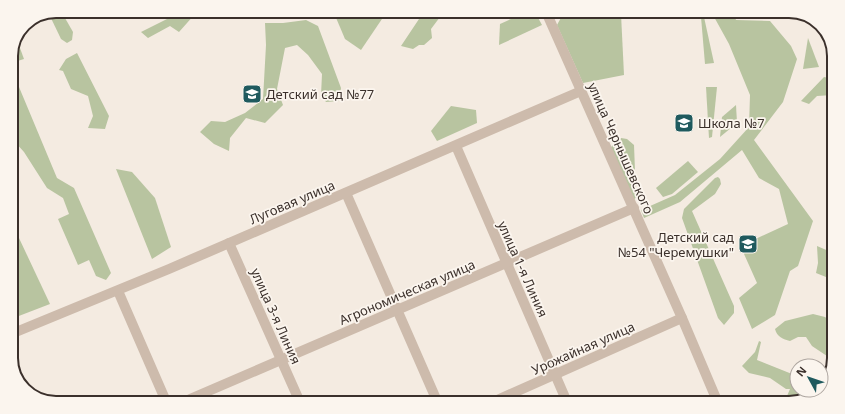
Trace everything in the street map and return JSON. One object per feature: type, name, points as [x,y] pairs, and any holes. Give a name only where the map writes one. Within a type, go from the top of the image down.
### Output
[{"type":"street","name":"улица Чернышевского","points":[[549,18],[634,208],[715,396]]},
{"type":"street","name":"Луговая улица","points":[[18,331],[118,291],[581,91]]},
{"type":"street","name":"улица 1-я Линия","points":[[456,146],[564,396]]},
{"type":"street","points":[[346,193],[435,396]]},
{"type":"street","name":"Агрономическая улица","points":[[197,396],[507,264],[634,208]]},
{"type":"street","name":"улица 3-я Линия","points":[[229,243],[297,396]]},
{"type":"street","points":[[118,291],[164,396]]},
{"type":"street","name":"Урожайная улица","points":[[506,396],[682,318]]},
{"type":"green space","points":[[65,18],[73,32],[72,40],[67,43],[61,39],[51,19]]},
{"type":"green space","points":[[169,18],[191,18],[179,32],[170,26],[148,38],[141,32]]},
{"type":"green space","points":[[336,18],[383,18],[361,50],[345,39]]},
{"type":"green space","points":[[420,18],[439,18],[431,29],[432,38],[424,45],[419,45],[413,49],[401,46]]},
{"type":"green space","points":[[513,18],[538,18],[542,25],[499,45],[500,24]]},
{"type":"green space","points":[[561,18],[621,18],[624,75],[583,83],[557,25]]},
{"type":"green space","points":[[701,18],[704,18],[714,63],[705,64]]},
{"type":"green space","points":[[715,18],[770,21],[791,46],[797,59],[783,102],[754,140],[813,221],[798,266],[790,271],[775,315],[752,329],[739,298],[757,283],[744,254],[749,242],[788,224],[779,189],[759,178],[742,150],[680,202],[644,218],[641,210],[675,195],[720,159],[749,127],[750,95],[729,44]]},
{"type":"green space","points":[[306,20],[318,26],[341,88],[339,101],[326,102],[321,95],[322,74],[308,55],[297,45],[285,48],[277,89],[283,105],[265,123],[246,118],[230,138],[229,151],[214,144],[200,132],[211,121],[225,122],[245,113],[263,99],[266,45],[265,23],[283,23]]},
{"type":"green space","points":[[808,38],[819,67],[803,69]]},
{"type":"green space","points":[[19,47],[24,59],[18,61]]},
{"type":"green space","points":[[77,53],[109,116],[105,129],[88,128],[93,116],[88,96],[71,89],[63,71],[59,70],[66,59]]},
{"type":"green space","points":[[824,77],[827,78],[827,95],[817,96],[809,104],[801,101]]},
{"type":"green space","points":[[18,86],[57,178],[74,188],[111,273],[106,280],[96,276],[89,260],[78,265],[58,219],[69,214],[63,198],[47,188],[24,152],[18,145]]},
{"type":"green space","points":[[706,87],[717,87],[712,137],[709,138]]},
{"type":"green space","points":[[736,105],[737,123],[720,137],[722,117]]},
{"type":"green space","points":[[451,106],[476,110],[477,123],[437,141],[431,131]]},
{"type":"green space","points":[[621,138],[627,139],[634,145],[636,197],[633,201],[610,149],[615,141]]},
{"type":"green space","points":[[688,161],[698,172],[672,194],[663,197],[656,188]]},
{"type":"green space","points":[[116,169],[132,172],[155,198],[171,247],[152,259]]},
{"type":"green space","points":[[718,177],[721,184],[715,194],[692,211],[734,306],[734,313],[724,325],[718,318],[682,218],[684,209],[715,178]]},
{"type":"green space","points":[[18,236],[50,304],[18,316]]},
{"type":"green space","points":[[817,246],[827,250],[827,277],[816,273],[818,263]]},
{"type":"green space","points":[[813,314],[827,319],[827,356],[812,346],[806,337],[798,337],[790,341],[777,334],[775,329],[785,321]]},
{"type":"green space","points":[[759,341],[761,342],[757,360],[789,373],[789,389],[786,389],[770,378],[749,373],[742,366],[755,352]]},
{"type":"place","name":"Детский сад №77","points":[[252,94]]},
{"type":"place","name":"Школа №7","points":[[684,123]]},
{"type":"place","name":"Детский сад №54 \"Черемушки\"","points":[[748,244]]}]
